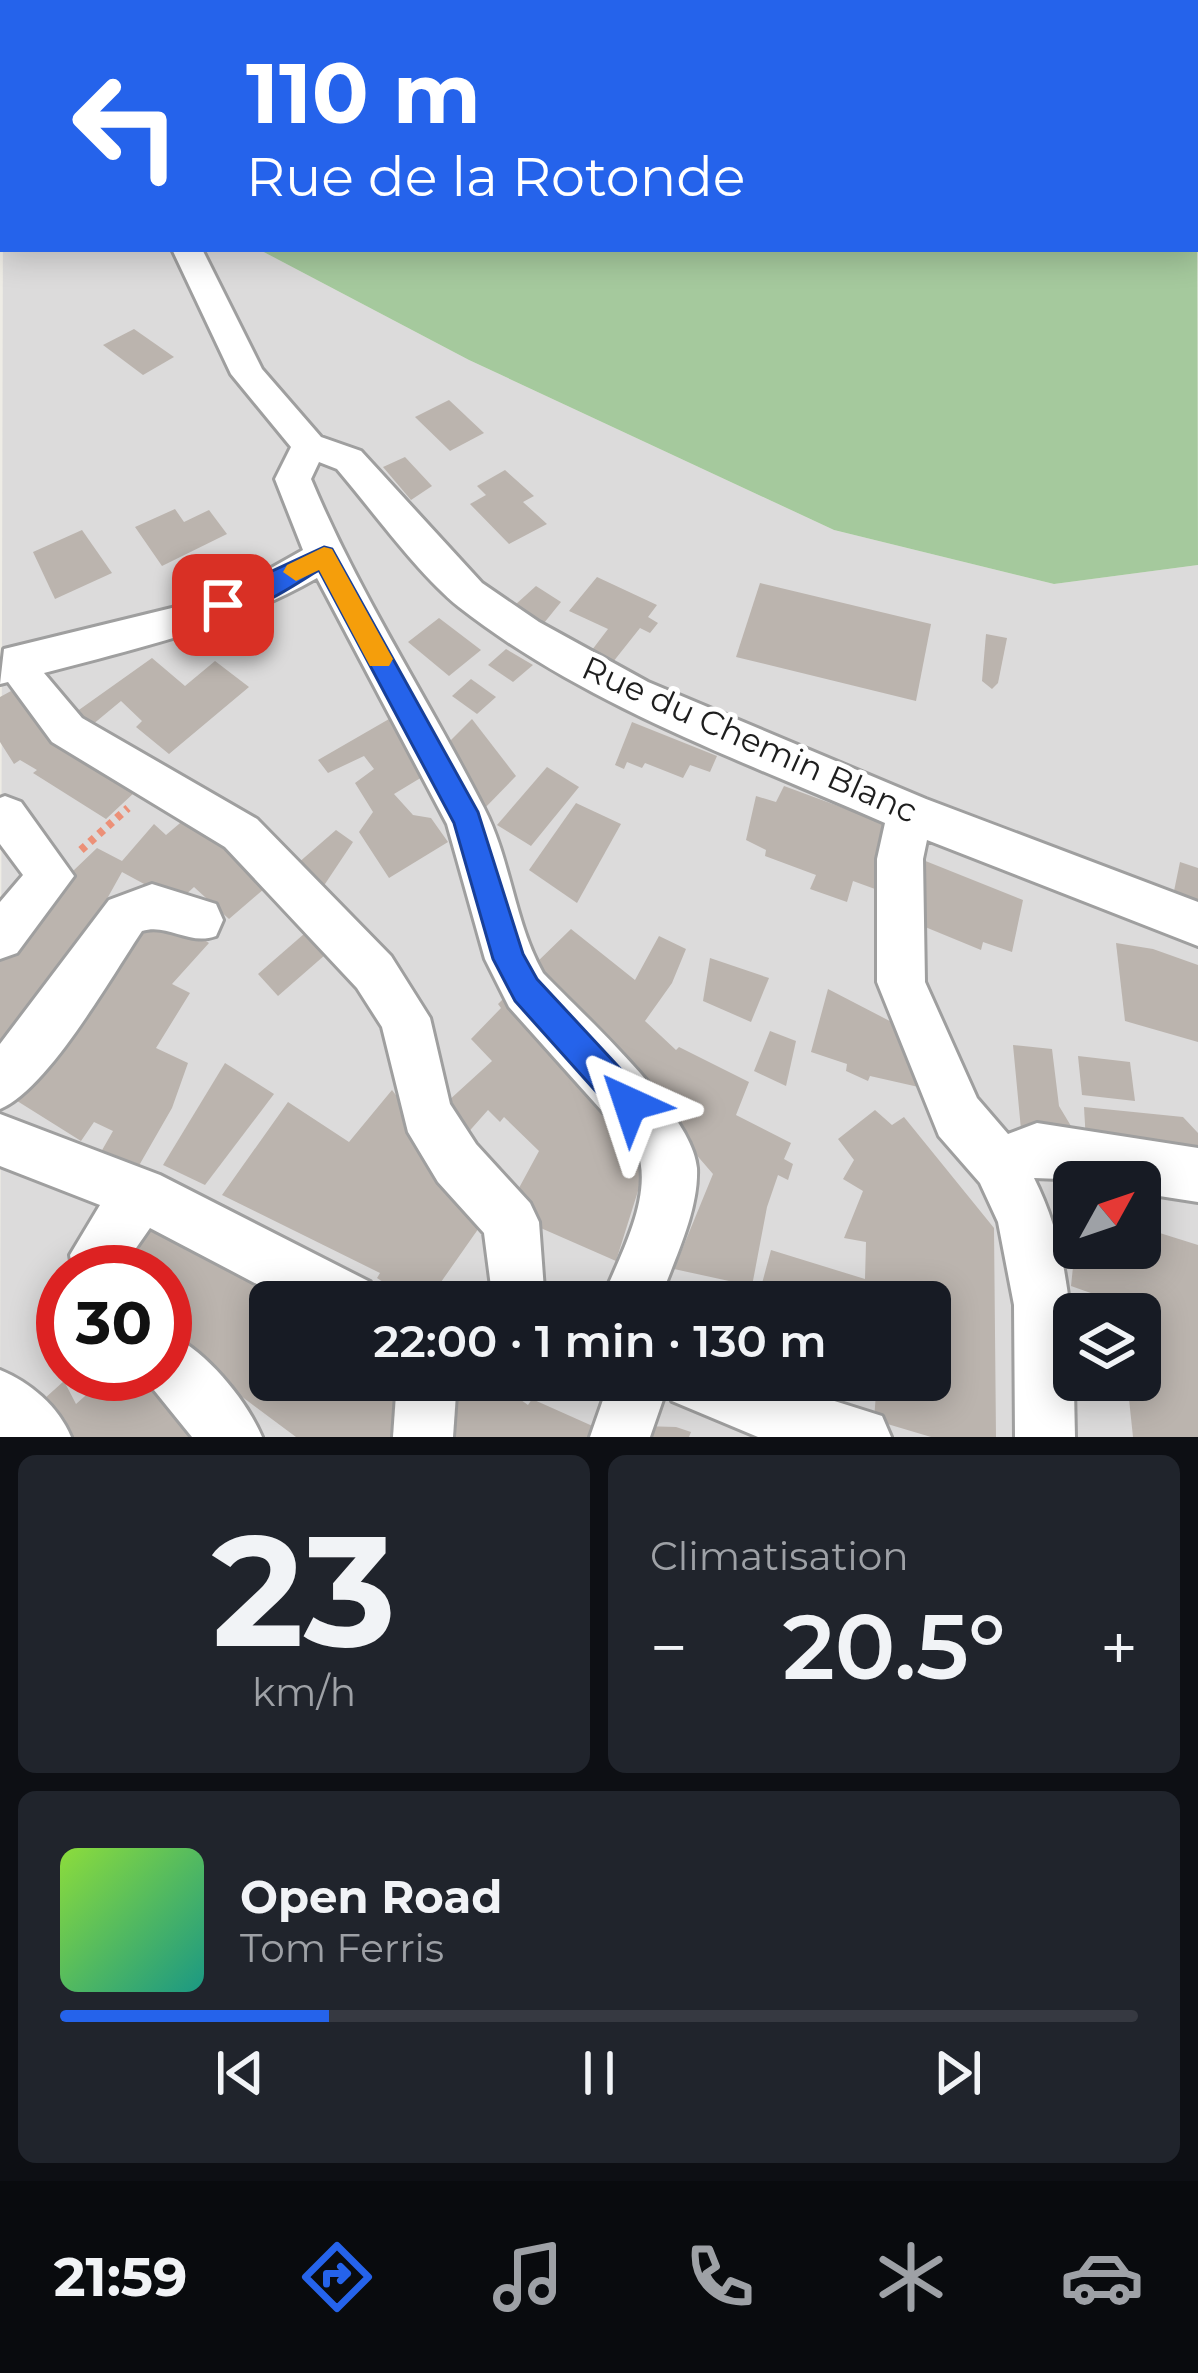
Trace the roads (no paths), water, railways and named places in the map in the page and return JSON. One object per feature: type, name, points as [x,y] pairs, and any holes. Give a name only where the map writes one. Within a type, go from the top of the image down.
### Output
[{"type":"street","name":"Rue du Chemin Blanc","points":[[188,252],[248,374],[309,446],[349,460],[468,593],[525,633],[633,694],[910,813],[1198,924]]},
{"type":"street","points":[[309,446],[293,479],[324,556],[468,821],[509,959],[526,990],[656,1132],[670,1166],[664,1208],[638,1281]]},
{"type":"street","points":[[9,664],[182,621],[264,590],[324,556]]},
{"type":"street","points":[[9,664],[68,730],[241,833],[268,856],[374,972],[405,1018],[426,1114],[457,1162],[511,1222],[514,1281]]},
{"type":"street","points":[[910,813],[901,859],[901,982],[958,1117],[999,1164],[1025,1218],[1043,1305],[1045,1437]]},
{"type":"street","points":[[0,937],[51,876],[4,816]]},
{"type":"street","points":[[0,1083],[52,1021],[126,915],[152,906],[199,920]]},
{"type":"street","points":[[0,1140],[141,1194],[309,1281]]},
{"type":"street","points":[[999,1164],[1037,1150],[1198,1175]]},
{"type":"street","points":[[105,1245],[141,1194]]},
{"type":"street","points":[[192,1391],[232,1437]]},
{"type":"street","points":[[0,1400],[40,1437]]},
{"type":"street","points":[[423,1437],[426,1401]]},
{"type":"street","points":[[620,1437],[633,1401]]},
{"type":"street","points":[[740,1401],[861,1437]]}]
